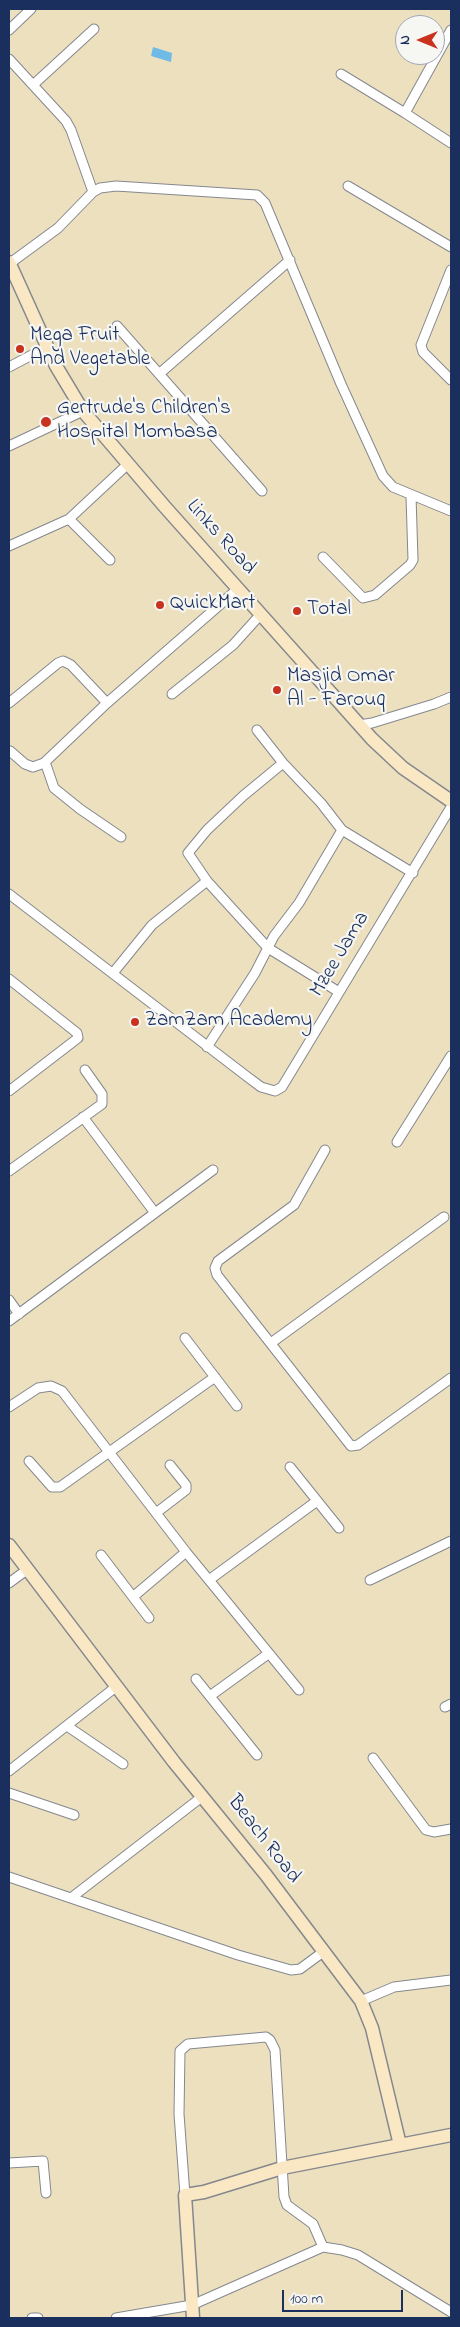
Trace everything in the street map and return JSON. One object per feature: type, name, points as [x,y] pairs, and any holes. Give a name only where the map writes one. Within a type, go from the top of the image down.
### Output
[{"type":"main road","name":"Links Road","points":[[9,263],[56,366],[84,411],[128,464],[359,725],[403,768],[451,801]]},
{"type":"main road","name":"Beach Road","points":[[9,1545],[174,1762],[266,1875],[361,2001],[372,2028],[400,2145]]},
{"type":"main road","points":[[193,2318],[185,2195],[204,2192],[282,2168],[451,2135]]},
{"type":"street","points":[[9,30],[31,9]]},
{"type":"street","points":[[33,85],[94,29]]},
{"type":"street","points":[[405,114],[451,30]]},
{"type":"street","points":[[9,59],[69,125],[93,192]]},
{"type":"street","points":[[340,74],[451,143]]},
{"type":"street","points":[[9,263],[58,228],[93,192],[100,188],[116,186],[257,195],[265,203],[341,384],[383,476],[393,487],[451,511]]},
{"type":"street","points":[[348,186],[451,246]]},
{"type":"street","points":[[159,374],[290,260]]},
{"type":"street","points":[[451,270],[421,344],[423,352],[451,380]]},
{"type":"street","points":[[117,326],[262,491]]},
{"type":"street","points":[[9,367],[47,347]]},
{"type":"street","points":[[9,446],[84,411]]},
{"type":"street","points":[[9,546],[69,519],[128,464]]},
{"type":"street","points":[[323,557],[363,598],[375,595],[410,565],[413,560],[411,496]]},
{"type":"street","points":[[69,519],[110,560]]},
{"type":"street","points":[[10,751],[25,764],[33,767],[45,762],[107,703],[239,588]]},
{"type":"street","points":[[172,694],[233,644],[262,614]]},
{"type":"street","points":[[9,703],[58,662],[63,662],[71,665],[107,703]]},
{"type":"street","points":[[359,725],[372,723],[451,697]]},
{"type":"street","points":[[257,730],[283,763],[321,803],[342,830],[414,872]]},
{"type":"street","points":[[45,762],[54,788],[80,809],[121,837]]},
{"type":"street","points":[[283,763],[243,796],[190,848],[188,853],[208,881],[268,948],[339,992]]},
{"type":"street","name":"Mzee Jama","points":[[9,894],[262,1087],[270,1091],[280,1090],[414,872],[451,807]]},
{"type":"street","points":[[208,1047],[255,973],[274,936],[299,903],[342,830]]},
{"type":"street","points":[[113,973],[152,925],[208,881]]},
{"type":"street","points":[[9,979],[77,1033],[78,1038],[9,1091]]},
{"type":"street","points":[[398,1142],[451,1056]]},
{"type":"street","points":[[9,1171],[100,1106],[103,1098],[85,1070]]},
{"type":"street","points":[[84,1116],[155,1213]]},
{"type":"street","points":[[325,1150],[299,1196],[288,1211],[240,1244],[216,1265],[217,1275],[351,1446],[358,1445],[451,1378]]},
{"type":"street","points":[[9,1321],[213,1170]]},
{"type":"street","points":[[271,1343],[444,1217]]},
{"type":"street","points":[[9,1300],[19,1314]]},
{"type":"street","points":[[185,1338],[237,1406]]},
{"type":"street","points":[[29,1461],[48,1484],[57,1488],[215,1378]]},
{"type":"street","points":[[9,1407],[38,1388],[48,1386],[62,1391],[186,1552],[299,1690]]},
{"type":"street","points":[[156,1513],[186,1490],[186,1485],[170,1465]]},
{"type":"street","points":[[290,1467],[339,1528]]},
{"type":"street","points":[[209,1580],[317,1501]]},
{"type":"street","points":[[370,1580],[451,1541]]},
{"type":"street","points":[[134,1596],[186,1552]]},
{"type":"street","points":[[101,1555],[149,1618]]},
{"type":"street","points":[[9,1583],[28,1569]]},
{"type":"street","points":[[210,1696],[268,1654]]},
{"type":"street","points":[[196,1679],[257,1756]]},
{"type":"street","points":[[9,1771],[117,1686]]},
{"type":"street","points":[[66,1726],[123,1764]]},
{"type":"street","points":[[373,1758],[426,1830],[434,1832],[451,1829]]},
{"type":"street","points":[[9,1793],[74,1815]]},
{"type":"street","points":[[71,1898],[202,1796]]},
{"type":"street","points":[[9,1877],[292,1970],[300,1969],[323,1952]]},
{"type":"street","points":[[361,2001],[394,1988],[451,1980]]},
{"type":"street","points":[[185,2195],[178,2114],[180,2051],[188,2044],[266,2037],[270,2040],[275,2050],[282,2168],[287,2205],[313,2224],[323,2247]]},
{"type":"street","points":[[9,2163],[43,2161],[46,2193]]},
{"type":"street","points":[[116,2318],[192,2305],[323,2247],[358,2255],[451,2312]]},
{"type":"street","points":[[32,2318],[38,2318]]},
{"type":"water","points":[[153,47],[172,53],[171,62],[151,56]]},
{"type":"place","name":"Mega Fruit And Vegetable","points":[[20,349]]},
{"type":"place","name":"Gertrude's Children's Hospital Mombasa","points":[[46,422]]},
{"type":"place","name":"QuickMart","points":[[160,605]]},
{"type":"place","name":"Total","points":[[297,611]]},
{"type":"place","name":"Masjid Omar Al - Farouq","points":[[277,690]]},
{"type":"place","name":"ZamZam Academy","points":[[135,1022]]}]
